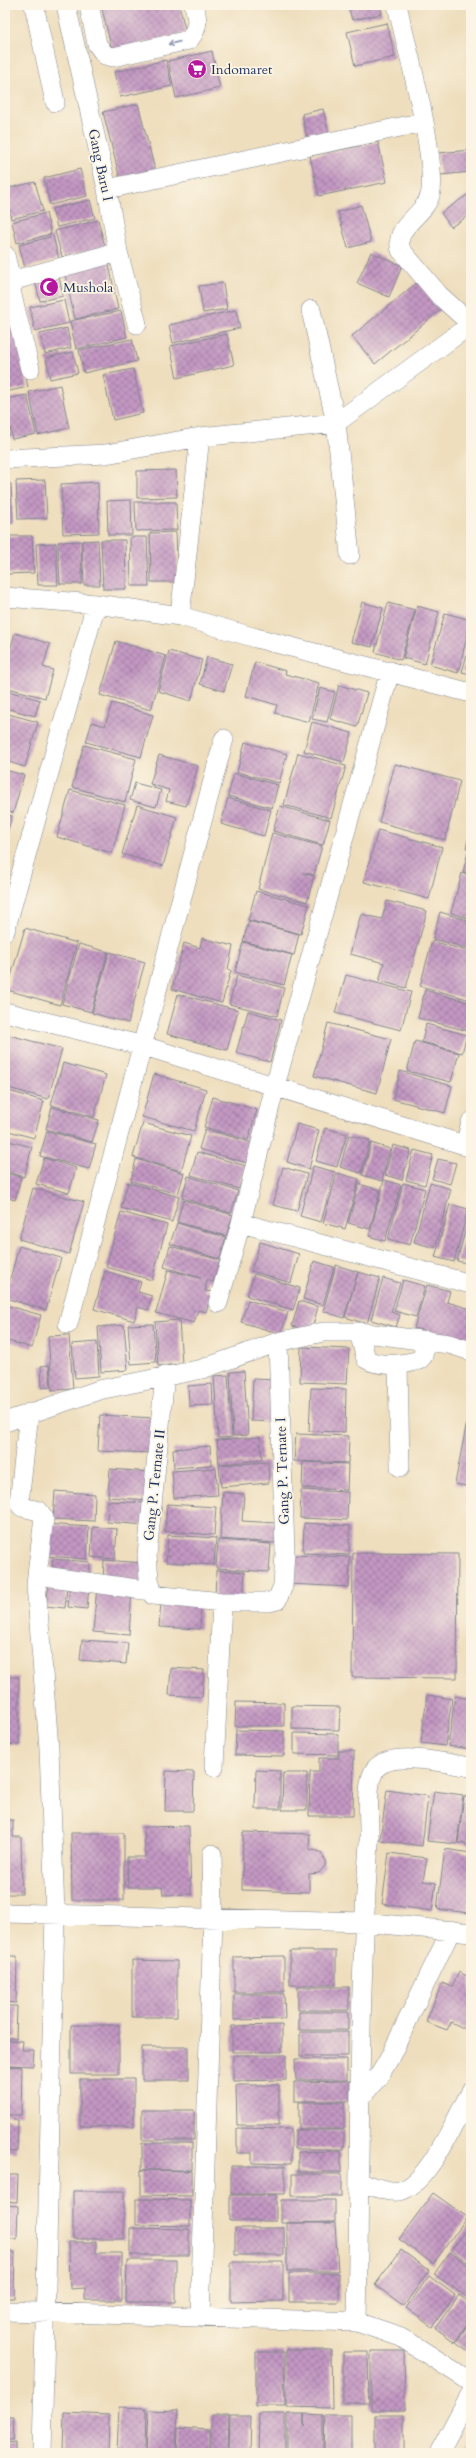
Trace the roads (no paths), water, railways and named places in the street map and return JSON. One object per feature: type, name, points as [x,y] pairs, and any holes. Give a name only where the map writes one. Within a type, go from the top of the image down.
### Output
[{"type":"street","points":[[34,5],[55,102]]},
{"type":"street","name":"Gang Baru I","points":[[66,5],[107,189],[118,252],[137,324]]},
{"type":"street","points":[[89,5],[97,44],[105,55],[112,57],[189,40],[196,31],[198,22],[194,5]]},
{"type":"street","points":[[5,458],[106,454],[200,437],[336,422],[465,328],[402,250],[399,243],[402,230],[418,215],[429,201],[431,191],[431,170],[424,122],[397,5]]},
{"type":"street","points":[[107,189],[424,122]]},
{"type":"street","points":[[12,284],[18,279],[118,252]]},
{"type":"street","points":[[5,255],[12,284],[11,291],[30,369]]},
{"type":"street","points":[[311,310],[336,422],[350,555]]},
{"type":"street","points":[[180,616],[200,437]]},
{"type":"street","points":[[5,597],[96,604],[180,616],[256,638],[390,671],[471,693]]},
{"type":"street","points":[[5,931],[96,604]]},
{"type":"street","points":[[218,1303],[241,1223],[275,1086],[390,671]]},
{"type":"street","points":[[68,1324],[144,1046],[224,739]]},
{"type":"street","points":[[5,1012],[144,1046],[468,1147],[471,1122]]},
{"type":"street","points":[[241,1223],[471,1284]]},
{"type":"street","points":[[5,1422],[99,1390],[165,1375],[202,1369],[278,1342],[322,1332],[359,1332],[426,1340],[471,1351]]},
{"type":"street","points":[[359,1332],[366,1359],[370,1361],[398,1364],[419,1360],[423,1356],[426,1340]]},
{"type":"street","name":"Gang P. Ternate I","points":[[222,1602],[269,1602],[277,1600],[283,1586],[285,1552],[278,1342]]},
{"type":"street","points":[[398,1364],[400,1467]]},
{"type":"street","name":"Gang P. Ternate II","points":[[152,1593],[147,1555],[165,1375]]},
{"type":"street","points":[[29,1413],[19,1503],[22,1508],[39,1511],[44,1518],[36,1585],[49,1748],[55,1913],[42,2453]]},
{"type":"street","points":[[37,1575],[152,1593],[222,1602],[214,1768]]},
{"type":"street","points":[[357,2322],[364,1922],[370,1835],[370,1784],[374,1770],[385,1762],[400,1758],[471,1767]]},
{"type":"street","points":[[200,2318],[213,1919],[212,1854]]},
{"type":"street","points":[[5,1913],[55,1913],[213,1919],[364,1922],[471,1933]]},
{"type":"street","points":[[361,2097],[379,2076],[389,2059],[451,1930]]},
{"type":"street","points":[[360,2182],[397,2192],[410,2188],[439,2149],[471,2091]]},
{"type":"street","points":[[5,2311],[46,2311],[200,2318],[357,2322],[401,2337],[471,2382]]},
{"type":"street","points":[[439,2453],[471,2393]]},
{"type":"place","name":"Indomaret","points":[[197,69]]},
{"type":"place","name":"Mushola","points":[[49,287]]}]
